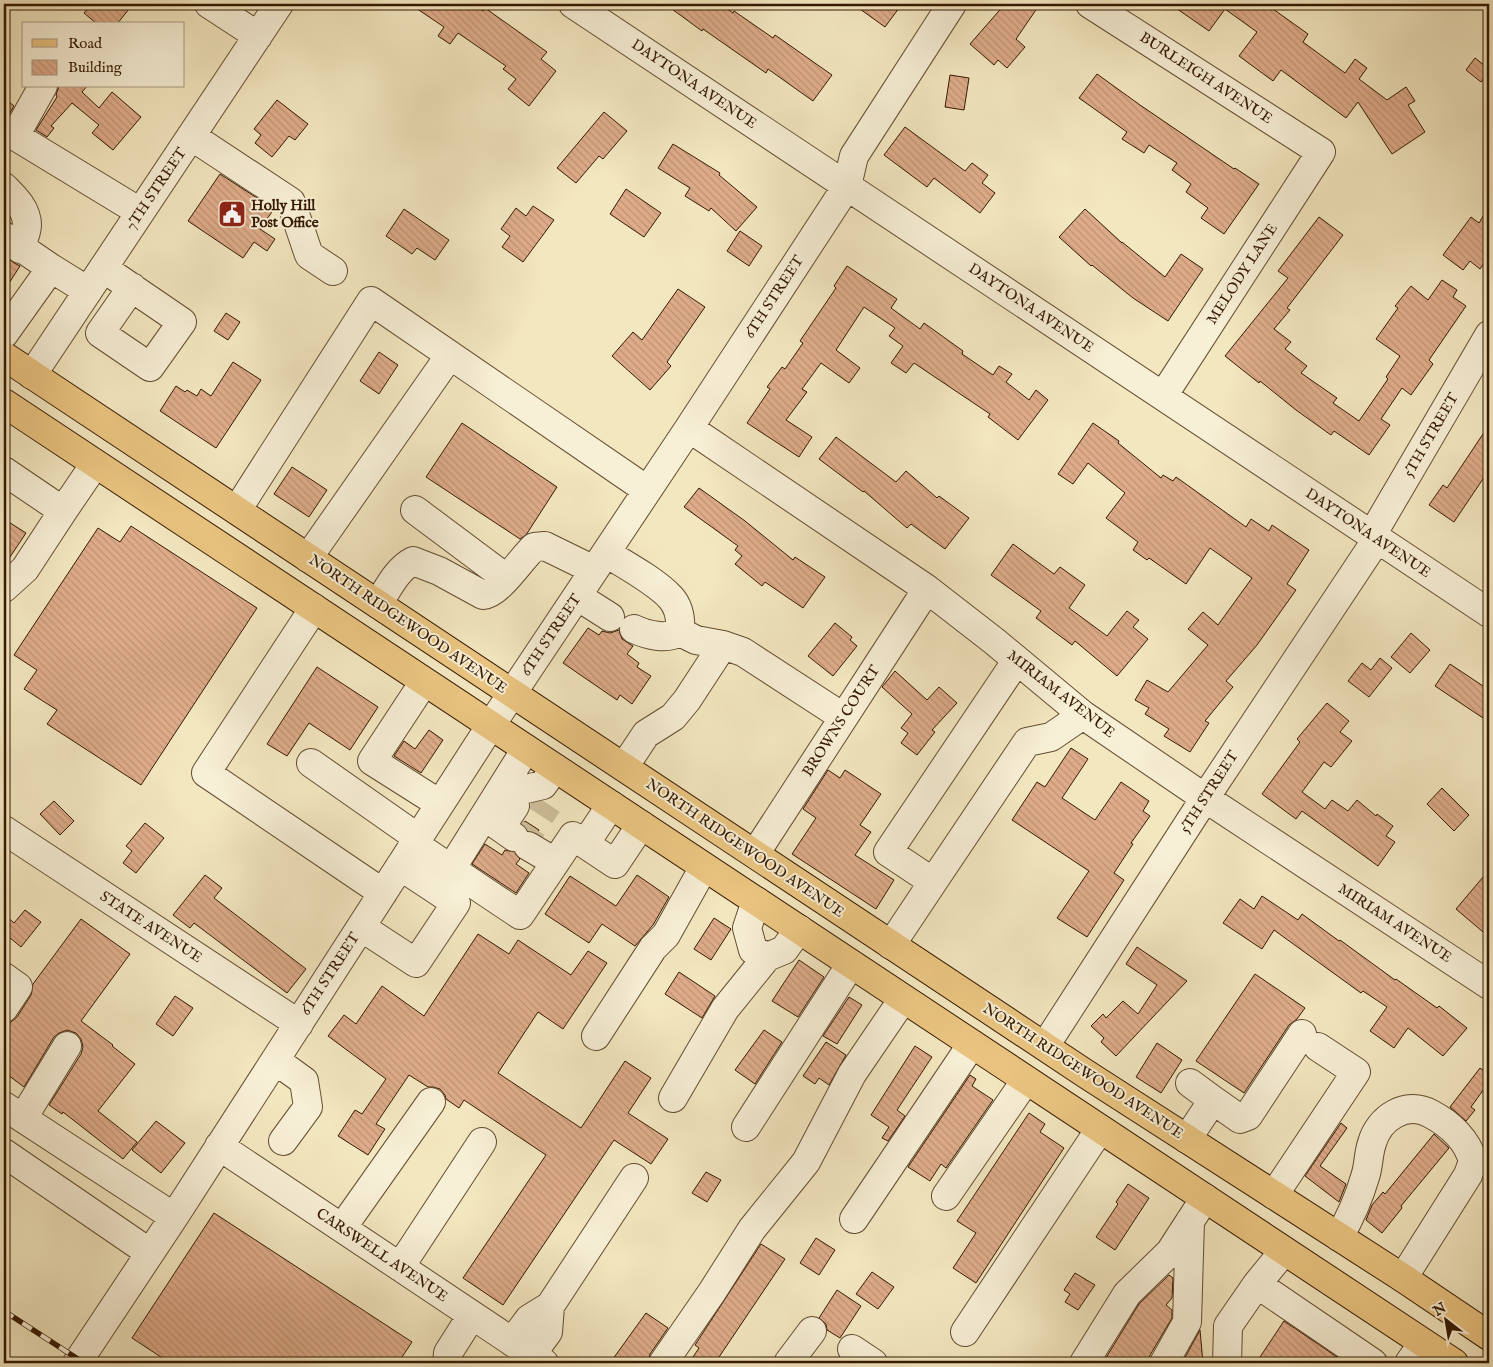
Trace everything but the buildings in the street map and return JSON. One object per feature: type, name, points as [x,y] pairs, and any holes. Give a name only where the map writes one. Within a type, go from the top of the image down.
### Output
[{"type":"main road","name":"NORTH RIDGEWOOD AVENUE","points":[[4,356],[1086,1074],[1403,1278],[1489,1336]]},
{"type":"main road","points":[[4,380],[20,379],[32,375]]},
{"type":"main road","points":[[4,403],[526,749],[524,809],[610,805],[1284,1250],[1416,1353],[1454,1363]]},
{"type":"main road","points":[[972,1044],[1016,1049],[1045,1046]]},
{"type":"main road","points":[[1026,1080],[1036,1075],[1054,1072],[1086,1074]]},
{"type":"street","points":[[209,4],[258,36]]},
{"type":"street","name":"7TH STREET","points":[[32,375],[279,4]]},
{"type":"street","name":"DAYTONA AVENUE","points":[[573,4],[1489,612]]},
{"type":"street","name":"6TH STREET","points":[[77,1363],[174,1217],[512,693],[689,428],[847,186],[854,156],[952,4]]},
{"type":"street","name":"BURLEIGH AVENUE","points":[[1090,4],[1322,152]]},
{"type":"street","points":[[42,88],[10,144],[140,212]]},
{"type":"street","points":[[191,136],[291,202],[309,254],[333,271]]},
{"type":"street","name":"MELODY LANE","points":[[1163,396],[1322,152]]},
{"type":"street","points":[[4,187],[21,205],[26,215],[27,225],[12,243],[88,291]]},
{"type":"street","points":[[4,334],[51,268]]},
{"type":"street","points":[[103,268],[132,287]]},
{"type":"street","points":[[236,510],[371,301],[648,490]]},
{"type":"street","name":"5TH STREET","points":[[1045,1046],[1375,537],[1489,335]]},
{"type":"street","points":[[308,558],[450,355]]},
{"type":"street","name":"MIRIAM AVENUE","points":[[689,428],[927,589],[1083,715],[1205,798],[1489,985]]},
{"type":"street","points":[[4,588],[24,568],[95,464]]},
{"type":"street","points":[[4,471],[62,511]]},
{"type":"street","points":[[415,510],[506,578]]},
{"type":"street","points":[[378,604],[397,575],[406,565],[413,561],[439,571],[483,595],[489,595],[534,548],[545,546],[600,561],[629,566],[672,599],[680,617],[680,632]]},
{"type":"street","name":"BROWNS COURT","points":[[755,854],[927,589]]},
{"type":"street","points":[[577,596],[622,623],[651,635],[675,635],[680,632]]},
{"type":"street","points":[[314,608],[206,773],[383,892]]},
{"type":"street","points":[[680,632],[696,640],[743,652],[843,717]]},
{"type":"street","points":[[624,767],[646,734],[665,723],[678,712],[723,646]]},
{"type":"street","points":[[933,882],[888,852],[1016,660]]},
{"type":"street","points":[[424,682],[372,761],[440,804]]},
{"type":"street","points":[[891,945],[1027,742],[1050,737],[1083,715]]},
{"type":"street","points":[[526,749],[524,809],[555,862]]},
{"type":"street","points":[[311,763],[411,850],[456,903],[416,964],[361,927]]},
{"type":"street","points":[[585,844],[610,805]]},
{"type":"street","points":[[451,869],[524,809]]},
{"type":"street","points":[[411,850],[451,869],[520,915],[573,836],[615,864],[641,825]]},
{"type":"street","name":"STATE AVENUE","points":[[4,830],[299,1024]]},
{"type":"street","points":[[596,1036],[653,948],[666,935],[704,867]]},
{"type":"street","points":[[756,901],[747,928],[753,950],[767,957]]},
{"type":"street","points":[[673,1098],[725,1009],[767,957],[784,950],[799,930]]},
{"type":"street","points":[[746,1127],[852,964]]},
{"type":"street","points":[[4,978],[18,987],[4,1008]]},
{"type":"street","points":[[663,1363],[712,1292],[752,1229],[806,1162],[852,1074],[904,999]]},
{"type":"street","points":[[1190,1083],[1240,1119],[1248,1116],[1310,1040],[1356,1072],[1274,1195]]},
{"type":"street","points":[[854,1219],[972,1044]]},
{"type":"street","points":[[67,1046],[13,1112],[174,1217]]},
{"type":"street","points":[[275,1060],[304,1081],[308,1107],[283,1141]]},
{"type":"street","points":[[946,1196],[1026,1080]]},
{"type":"street","points":[[1187,1138],[1213,1100]]},
{"type":"street","points":[[342,1228],[431,1102]]},
{"type":"street","points":[[1339,1237],[1351,1217],[1366,1177],[1372,1142],[1384,1122],[1396,1112],[1409,1109],[1426,1111],[1446,1123],[1463,1140],[1473,1161],[1468,1175],[1403,1278]]},
{"type":"street","points":[[965,1332],[1100,1129]]},
{"type":"street","points":[[400,1267],[482,1142]]},
{"type":"street","name":"CARSWELL AVENUE","points":[[219,1146],[529,1353]]},
{"type":"street","points":[[4,1153],[150,1253]]},
{"type":"street","points":[[529,1353],[548,1332],[550,1306],[634,1178]]},
{"type":"street","points":[[1084,1363],[1127,1294],[1170,1252],[1205,1198]]},
{"type":"street","points":[[1164,1363],[1187,1322],[1190,1221]]},
{"type":"street","points":[[1227,1363],[1228,1326],[1257,1284],[1284,1250]]},
{"type":"street","points":[[1257,1284],[1373,1363]]},
{"type":"street","points":[[447,1363],[448,1353],[472,1315]]},
{"type":"street","points":[[788,1363],[812,1331]]},
{"type":"tunnel","points":[[514,837],[523,842],[548,804]]},
{"type":"railway","points":[[4,1311],[84,1363]]},
{"type":"place","name":"Holly Hill Post Office","points":[[232,214]]}]
